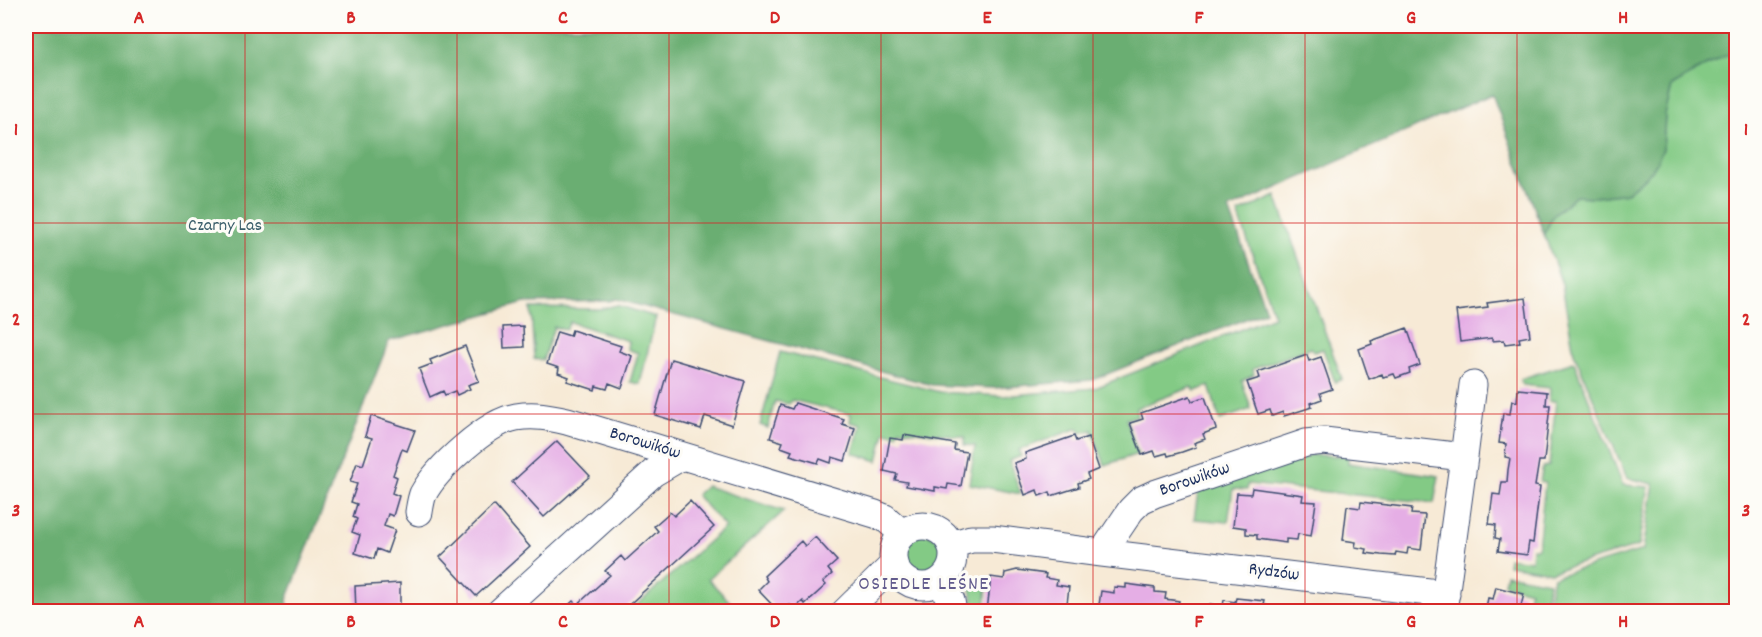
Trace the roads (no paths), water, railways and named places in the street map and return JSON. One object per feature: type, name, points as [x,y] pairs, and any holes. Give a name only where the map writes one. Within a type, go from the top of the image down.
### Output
[{"type":"street","points":[[1445,603],[1473,385]]},
{"type":"street","name":"Borowików","points":[[419,512],[422,495],[442,469],[468,444],[501,422],[514,417],[539,415],[567,421],[875,514],[885,518],[903,534]]},
{"type":"street","name":"Borowików","points":[[1102,553],[1131,510],[1141,500],[1306,442],[1334,442],[1464,457]]},
{"type":"street","points":[[500,612],[653,473],[682,456]]},
{"type":"street","points":[[927,525],[938,529],[947,536],[951,545],[953,559],[950,570],[932,585],[920,586],[909,582],[894,564],[893,552],[897,541],[903,534],[915,527],[927,525]]},
{"type":"street","points":[[951,545],[971,539],[993,539],[1102,553]]},
{"type":"street","name":"Rydzów","points":[[1102,553],[1445,603]]},
{"type":"street","points":[[845,612],[894,564]]},
{"type":"street","points":[[940,580],[951,601],[953,612]]},
{"type":"district","name":"OSIEDLE LEŚNE","points":[[924,585]]},
{"type":"park label","name":"Czarny Las","points":[[225,226]]}]
